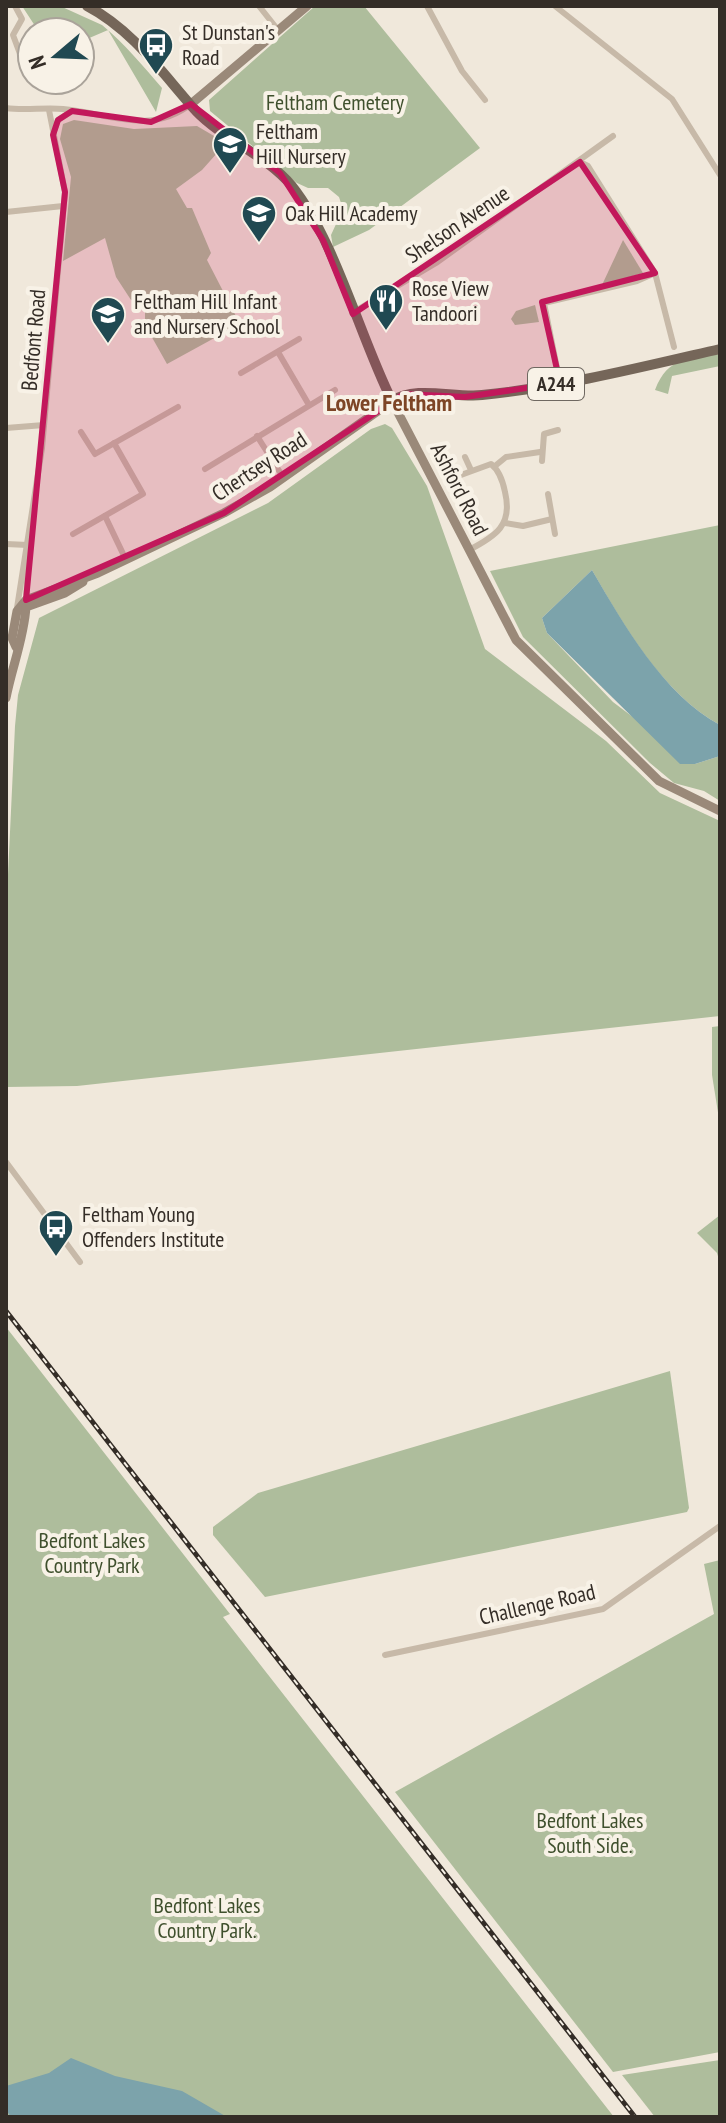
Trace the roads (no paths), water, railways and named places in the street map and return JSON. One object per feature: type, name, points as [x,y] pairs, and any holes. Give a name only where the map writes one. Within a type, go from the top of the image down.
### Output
[{"type":"main road","name":"Ashford Road","points":[[87,6],[121,27],[191,104],[291,185],[319,231],[392,401]]},
{"type":"main road","name":"Chertsey Road","points":[[392,401],[409,392],[465,397],[560,383],[720,349]]},
{"type":"street","points":[[259,6],[278,30]]},
{"type":"street","points":[[6,108],[72,111],[151,122],[178,115],[307,6]]},
{"type":"street","points":[[427,6],[462,71],[485,100]]},
{"type":"street","points":[[555,6],[672,99],[720,175]]},
{"type":"street","points":[[49,110],[53,135]]},
{"type":"street","points":[[53,135],[58,120],[72,111]]},
{"type":"street","name":"Bedfont Road","points":[[6,698],[16,647],[22,639],[22,604],[44,425],[63,206],[64,174],[53,135]]},
{"type":"street","name":"Shelson Avenue","points":[[352,313],[436,263],[613,136]]},
{"type":"street","points":[[580,162],[588,166],[655,273],[674,347]]},
{"type":"street","points":[[6,212],[63,206]]},
{"type":"street","points":[[560,383],[544,303],[637,281],[655,273]]},
{"type":"street","points":[[241,373],[299,339]]},
{"type":"street","points":[[278,352],[309,405]]},
{"type":"street","points":[[205,469],[335,390]]},
{"type":"street","name":"Chertsey Road","points":[[22,604],[65,593],[98,573],[224,513],[283,477],[392,401]]},
{"type":"street","name":"Ashford Road","points":[[392,401],[509,629],[525,650],[659,781],[720,811]]},
{"type":"street","points":[[81,432],[95,454],[178,407]]},
{"type":"street","points":[[6,428],[44,425]]},
{"type":"street","points":[[542,461],[540,452],[544,434],[558,430]]},
{"type":"street","points":[[257,436],[283,477]]},
{"type":"street","points":[[114,443],[148,503]]},
{"type":"street","points":[[450,479],[485,465],[495,466],[506,457],[540,452]]},
{"type":"street","points":[[465,457],[471,470]]},
{"type":"street","points":[[469,550],[491,538],[505,523],[507,500],[495,466]]},
{"type":"street","points":[[73,534],[143,494]]},
{"type":"street","points":[[548,494],[555,534]]},
{"type":"street","points":[[105,516],[126,560]]},
{"type":"street","points":[[505,523],[523,526],[552,519]]},
{"type":"street","points":[[6,544],[28,547]]},
{"type":"street","points":[[6,1162],[80,1262]]},
{"type":"street","name":"Challenge Road","points":[[385,1655],[603,1609],[720,1526]]},
{"type":"water","points":[[592,570],[632,635],[663,677],[699,712],[720,725],[720,756],[695,764],[680,764],[547,633],[542,618]]},
{"type":"water","points":[[71,2058],[115,2076],[182,2091],[227,2117],[11,2117],[6,2110],[6,2086],[49,2073]]},
{"type":"railway","points":[[6,1311],[635,2117]]},
{"type":"place","name":"St Dunstan's Road","points":[[156,76]]},
{"type":"place","name":"Feltham Hill Nursery","points":[[230,175]]},
{"type":"place","name":"Oak Hill Academy","points":[[259,244]]},
{"type":"place","name":"Rose View Tandoori","points":[[386,332]]},
{"type":"place","name":"Feltham Hill Infant and Nursery School","points":[[108,345]]},
{"type":"place","name":"Feltham Young Offenders Institute","points":[[56,1258]]},
{"type":"district","name":"Lower Feltham","points":[[389,402]]},
{"type":"park label","name":"Feltham Cemetery","points":[[335,102]]},
{"type":"park label","name":"Bedfont Lakes Country Park","points":[[92,1552]]},
{"type":"park label","name":"Bedfont Lakes South Side.","points":[[590,1832]]},
{"type":"park label","name":"Bedfont Lakes Country Park.","points":[[207,1918]]}]
